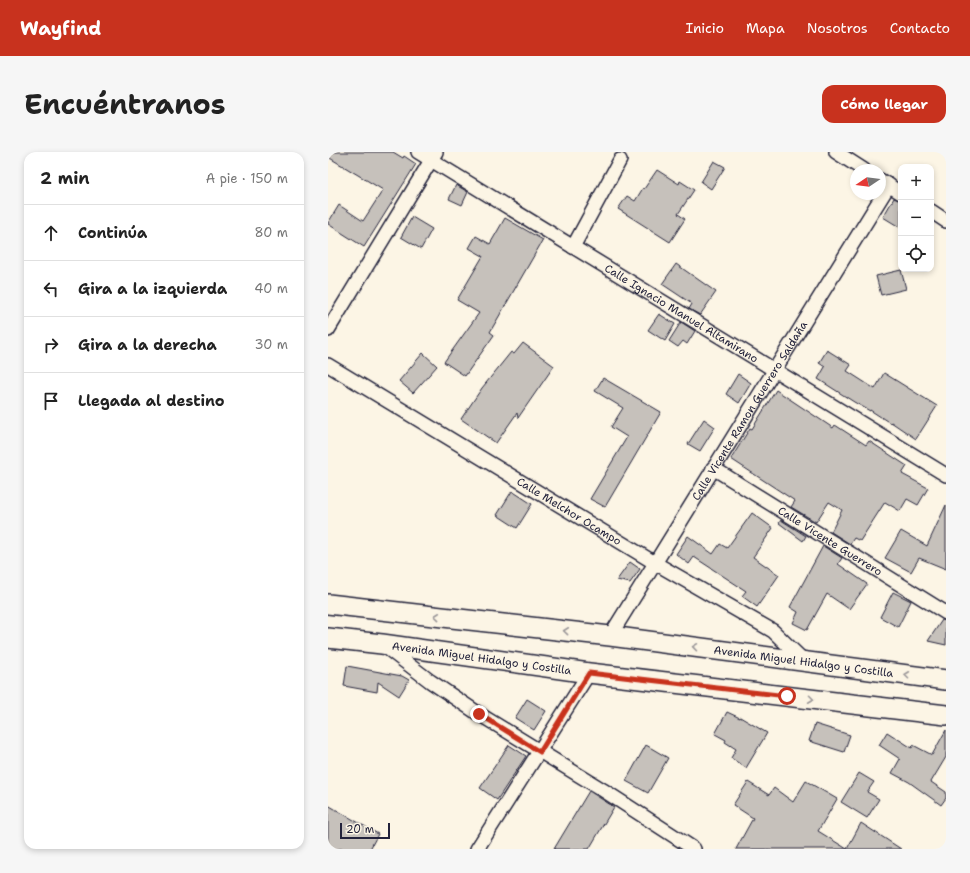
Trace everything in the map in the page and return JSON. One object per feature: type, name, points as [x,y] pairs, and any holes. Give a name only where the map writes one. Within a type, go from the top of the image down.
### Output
[{"type":"main road","name":"Avenida Miguel Hidalgo y Costilla","points":[[328,604],[610,636],[946,680]]},
{"type":"main road","name":"Avenida Miguel Hidalgo y Costilla","points":[[328,638],[382,644],[589,673],[946,715]]},
{"type":"street","name":"Calle Ignacio Manuel Altamirano","points":[[418,152],[434,156],[573,247],[946,475]]},
{"type":"street","points":[[836,152],[855,164]]},
{"type":"street","points":[[328,330],[434,156]]},
{"type":"street","points":[[573,247],[620,160]]},
{"type":"street","points":[[886,184],[898,191]]},
{"type":"street","name":"Calle Vicente Ramon Guerrero Saldaña","points":[[610,636],[774,370],[874,200]]},
{"type":"street","points":[[934,213],[946,221]]},
{"type":"street","name":"Calle Melchor Ocampo","points":[[328,365],[655,562],[773,631],[805,662]]},
{"type":"street","name":"Calle Vicente Guerrero","points":[[714,468],[946,613]]},
{"type":"street","points":[[382,644],[430,681],[479,714],[603,790],[694,849]]},
{"type":"street","points":[[478,849],[589,673]]},
{"type":"building","points":[[328,152],[393,152],[403,158],[404,156],[416,164],[364,247],[328,223],[339,205],[363,221],[383,190],[328,157]]},
{"type":"building","points":[[714,161],[725,167],[711,189],[701,182]]},
{"type":"building","points":[[657,170],[679,184],[680,181],[694,190],[678,214],[685,219],[670,242],[618,209],[627,196],[635,201]]},
{"type":"building","points":[[456,185],[468,192],[462,205],[449,199]]},
{"type":"building","points":[[894,198],[898,200],[898,226],[883,217]]},
{"type":"building","points":[[412,217],[432,229],[421,249],[401,237]]},
{"type":"building","points":[[505,218],[543,240],[490,332],[494,335],[465,376],[444,362],[479,313],[457,300],[483,256],[469,248],[476,236],[490,244]]},
{"type":"building","points":[[676,264],[716,292],[700,315],[689,309],[692,304],[662,284]]},
{"type":"building","points":[[898,271],[898,272],[902,272],[906,289],[881,295],[876,276]]},
{"type":"building","points":[[659,314],[675,324],[665,341],[648,330]]},
{"type":"building","points":[[681,322],[695,331],[687,344],[683,341],[678,347],[669,341]]},
{"type":"building","points":[[523,343],[554,366],[518,418],[517,413],[496,443],[461,419],[482,388],[511,352],[514,354]]},
{"type":"building","points":[[827,350],[851,365],[847,371],[875,389],[884,373],[937,406],[916,439],[891,422],[890,423],[854,402],[818,379],[825,367],[819,363]]},
{"type":"building","points":[[423,353],[437,366],[413,393],[399,381]]},
{"type":"building","points":[[738,374],[751,383],[739,403],[726,394]]},
{"type":"building","points":[[603,378],[661,412],[605,507],[590,499],[627,437],[611,427],[623,408],[595,391]]},
{"type":"building","points":[[776,390],[833,428],[835,425],[866,445],[869,441],[907,466],[902,474],[928,488],[918,505],[907,499],[900,511],[885,502],[860,541],[854,538],[850,544],[831,532],[842,510],[829,502],[816,522],[791,507],[795,501],[731,459],[750,428],[752,429]]},
{"type":"building","points":[[704,419],[715,427],[700,451],[688,444]]},
{"type":"building","points":[[512,491],[532,504],[517,528],[497,515]]},
{"type":"building","points":[[946,505],[946,569],[919,558],[911,572],[885,558],[901,531],[927,546]]},
{"type":"building","points":[[752,513],[773,528],[753,557],[779,575],[757,607],[742,596],[746,591],[694,557],[689,564],[676,554],[688,536],[713,554],[720,544],[727,548]]},
{"type":"building","points":[[781,520],[806,536],[803,541],[779,523]]},
{"type":"building","points":[[823,546],[842,558],[838,564],[867,584],[849,609],[827,594],[807,630],[793,623],[798,612],[790,607]]},
{"type":"building","points":[[630,562],[640,569],[630,583],[617,580]]},
{"type":"building","points":[[893,592],[911,601],[898,627],[880,617]]},
{"type":"building","points":[[942,620],[946,621],[946,645],[928,641]]},
{"type":"building","points":[[347,666],[402,676],[409,680],[399,696],[378,682],[377,692],[344,686]]},
{"type":"building","points":[[527,699],[546,711],[534,730],[515,718]]},
{"type":"building","points":[[727,712],[740,717],[767,733],[746,768],[731,758],[736,749],[725,742],[726,740],[715,734]]},
{"type":"building","points":[[815,724],[850,735],[844,752],[809,741]]},
{"type":"building","points":[[946,730],[946,757],[931,782],[946,792],[946,798],[941,805],[909,782],[892,773],[900,759],[879,745],[887,732],[912,748],[913,745],[932,755]]},
{"type":"building","points":[[509,745],[526,756],[497,800],[480,788]]},
{"type":"building","points":[[646,745],[668,758],[648,793],[626,781]]},
{"type":"building","points":[[859,773],[874,782],[867,792],[879,799],[867,818],[841,802]]},
{"type":"building","points":[[806,781],[837,799],[818,831],[847,849],[736,849],[753,818],[733,805],[748,782],[769,795],[774,788],[793,802]]},
{"type":"building","points":[[589,791],[614,807],[589,849],[554,849]]},
{"type":"building","points":[[328,805],[378,834],[370,849],[328,849]]},
{"type":"building","points":[[861,823],[901,849],[847,849]]},
{"type":"route","points":[[479,714],[540,752],[589,673],[787,696]]}]
